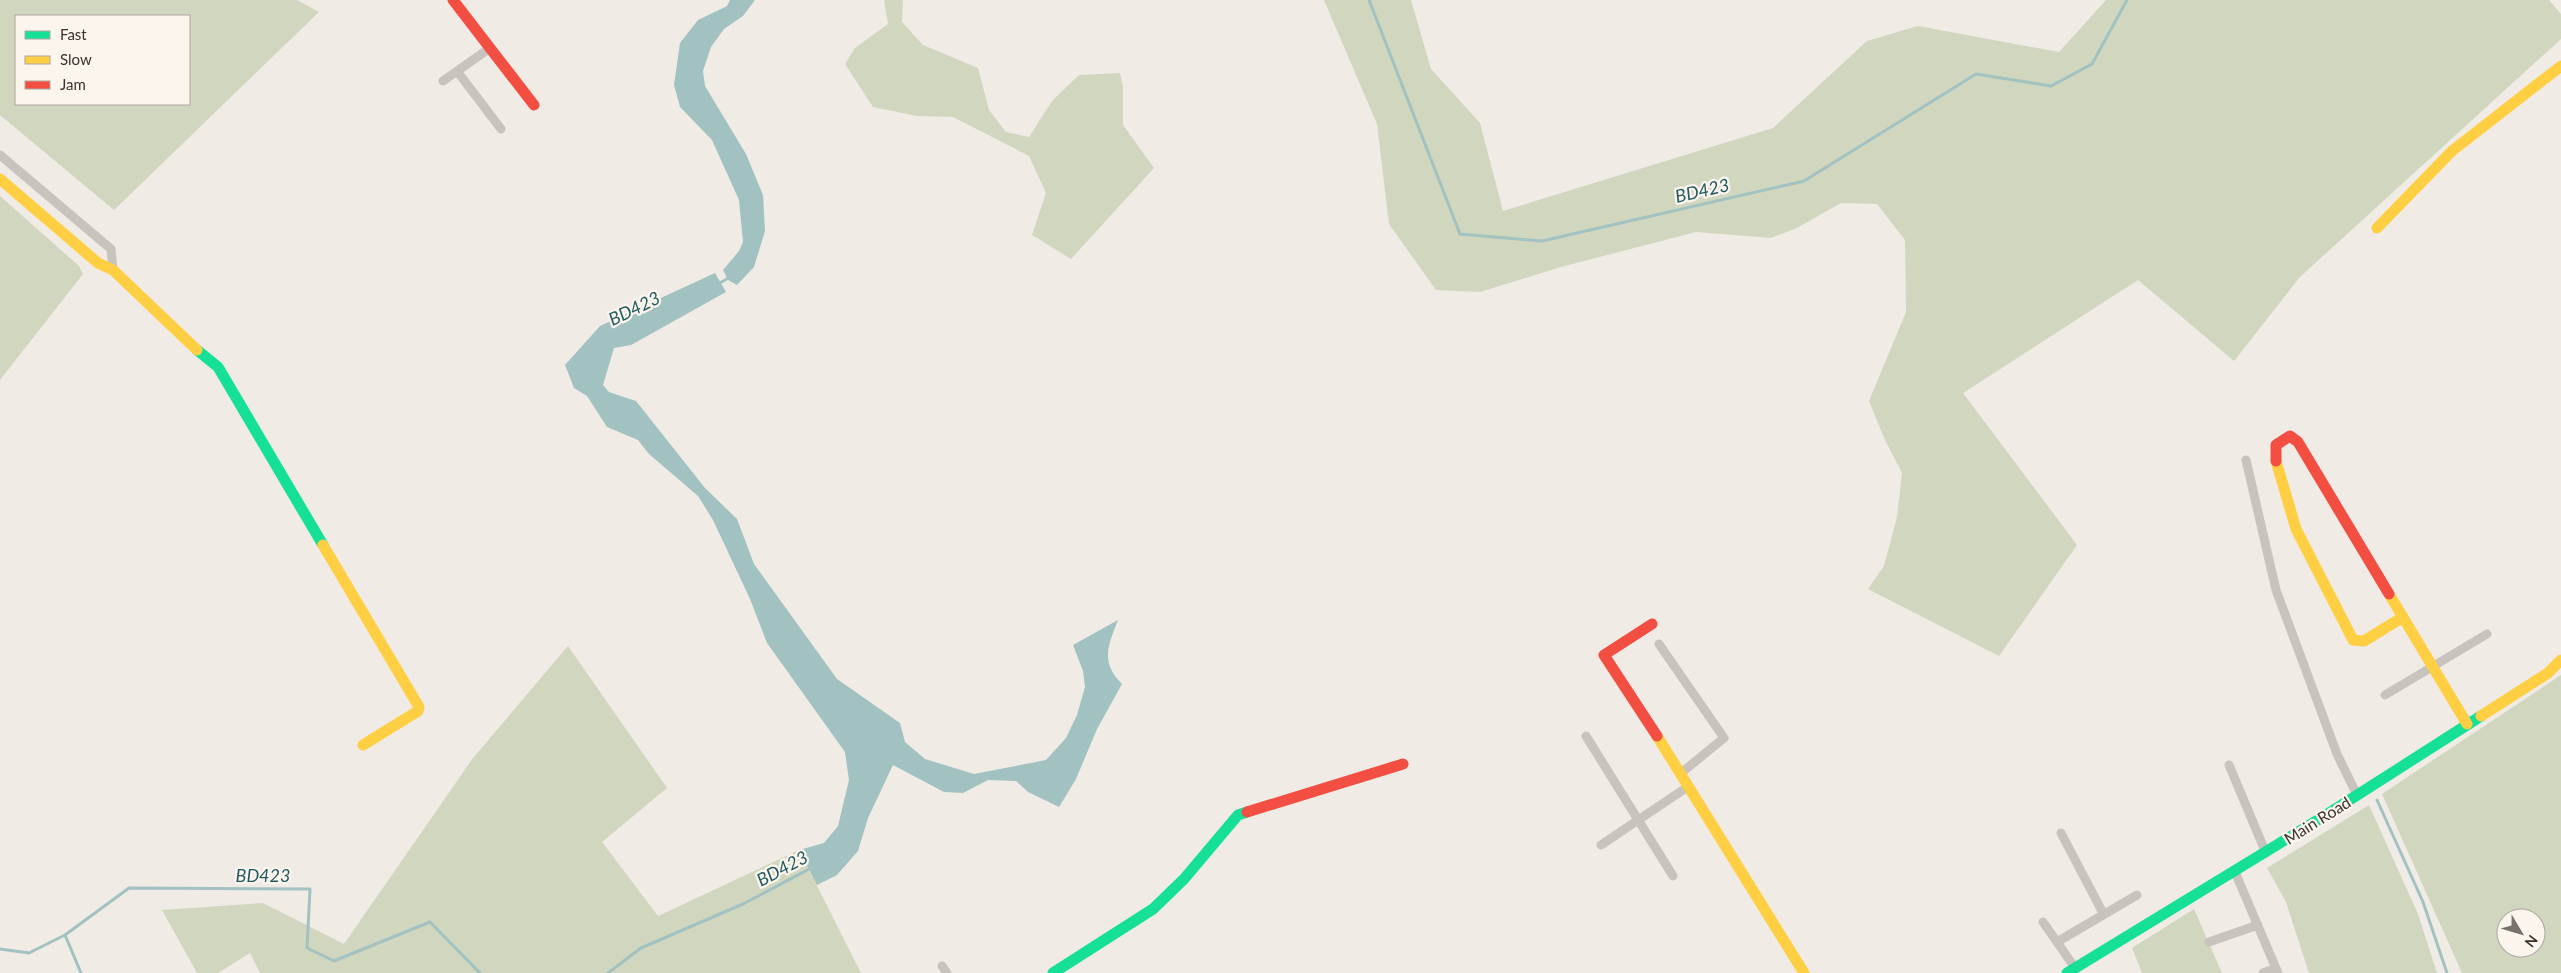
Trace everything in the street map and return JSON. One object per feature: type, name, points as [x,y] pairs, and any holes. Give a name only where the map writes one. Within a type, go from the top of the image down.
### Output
[{"type":"street","points":[[452,0],[534,105]]},
{"type":"street","points":[[444,81],[490,48]]},
{"type":"street","points":[[2377,228],[2452,151],[2561,66]]},
{"type":"street","points":[[457,71],[501,129]]},
{"type":"street","points":[[0,155],[111,249],[113,270]]},
{"type":"street","points":[[0,179],[98,263],[113,270],[176,332],[216,363],[417,703],[418,711],[363,745]]},
{"type":"street","points":[[2403,617],[2364,641],[2353,640],[2296,529],[2274,455],[2276,445],[2290,436],[2298,442],[2403,617],[2432,667],[2467,724]]},
{"type":"street","points":[[2246,460],[2276,590],[2333,745],[2357,795]]},
{"type":"street","points":[[1652,624],[1604,655],[1681,773],[1804,973]]},
{"type":"street","points":[[2385,695],[2487,634]]},
{"type":"street","points":[[1659,644],[1724,738],[1681,773]]},
{"type":"street","name":"Main Road","points":[[2071,971],[2235,872],[2357,795],[2548,672],[2561,660]]},
{"type":"street","points":[[1586,736],[1673,876]]},
{"type":"street","points":[[1052,973],[1154,909],[1184,879],[1238,815],[1403,764]]},
{"type":"street","points":[[2229,766],[2266,852]]},
{"type":"street","points":[[1600,845],[1689,786]]},
{"type":"street","points":[[2061,833],[2103,913]]},
{"type":"street","points":[[2235,872],[2277,970],[2264,973]]},
{"type":"street","points":[[2057,942],[2103,913],[2137,895]]},
{"type":"street","points":[[2043,922],[2057,942],[2071,971]]},
{"type":"street","points":[[2209,942],[2258,925]]},
{"type":"green space","points":[[0,0],[297,0],[319,12],[114,210],[0,115]]},
{"type":"green space","points":[[884,0],[903,0],[902,22],[923,45],[978,68],[989,110],[1006,132],[1029,137],[1052,101],[1079,75],[1120,73],[1123,87],[1123,125],[1154,168],[1071,259],[1032,235],[1046,193],[1029,156],[953,117],[917,116],[873,107],[845,64],[855,48],[888,24]]},
{"type":"green space","points":[[1324,0],[1411,0],[1431,69],[1480,123],[1503,211],[1773,128],[1867,41],[1918,26],[2059,52],[2106,0],[2549,0],[2561,14],[2561,39],[2300,277],[2234,361],[2138,280],[1963,393],[2077,545],[1999,656],[1868,589],[1884,566],[1897,517],[1902,473],[1885,440],[1869,401],[1906,312],[1905,240],[1877,204],[1841,203],[1797,228],[1771,238],[1696,232],[1561,267],[1480,292],[1436,290],[1389,224],[1377,124]]},
{"type":"green space","points":[[0,196],[79,266],[83,274],[0,380]]},
{"type":"green space","points":[[568,646],[667,788],[602,842],[658,916],[799,850],[861,973],[260,973],[250,953],[218,973],[197,973],[162,910],[263,903],[344,944],[473,758]]},
{"type":"green space","points":[[2561,675],[2561,973],[2462,973],[2382,794]]},
{"type":"green space","points":[[2369,805],[2418,914],[2437,973],[2309,973],[2286,902],[2267,868]]},
{"type":"green space","points":[[2194,909],[2222,973],[2142,973],[2132,948]]},
{"type":"water","points":[[730,0],[755,0],[743,16],[724,29],[711,47],[703,71],[705,86],[746,154],[763,195],[765,231],[754,267],[737,285],[728,280],[723,270],[739,251],[743,242],[739,200],[712,140],[680,107],[674,85],[680,43],[698,20],[727,6]]},
{"type":"water","points":[[715,273],[726,292],[631,345],[614,348],[603,385],[609,392],[636,401],[705,488],[737,519],[754,564],[837,679],[900,723],[905,742],[925,759],[974,774],[1046,760],[1066,738],[1077,715],[1085,687],[1083,671],[1073,645],[1118,620],[1109,646],[1108,661],[1115,676],[1122,684],[1097,729],[1076,779],[1059,807],[1028,792],[1016,781],[988,780],[963,793],[944,792],[893,765],[868,818],[858,851],[837,875],[817,885],[799,850],[824,843],[838,826],[849,780],[845,752],[767,643],[750,599],[713,520],[698,496],[649,454],[638,440],[607,427],[587,396],[574,388],[565,365],[600,326]]},
{"type":"waterway","name":"BD423","points":[[1369,0],[1460,234],[1542,241],[1804,181],[1976,74],[2051,86],[2092,64],[2127,0]]},
{"type":"waterway","name":"BD423","points":[[718,284],[730,277]]},
{"type":"waterway","points":[[2377,800],[2423,902],[2447,973]]},
{"type":"waterway","name":"BD423","points":[[608,973],[641,948],[743,904],[813,867]]},
{"type":"waterway","name":"BD423","points":[[0,949],[29,953],[65,935],[129,888],[310,889],[307,948],[334,961],[430,922],[480,973]]},
{"type":"waterway","points":[[65,935],[81,973]]},
{"type":"traffic: fast","points":[[197,350],[218,367],[323,545]]},
{"type":"traffic: fast","points":[[2067,973],[2326,815],[2481,716]]},
{"type":"traffic: fast","points":[[1053,973],[1153,909],[1184,879],[1238,815],[1247,812]]},
{"type":"traffic: slow","points":[[2377,228],[2452,151],[2561,66]]},
{"type":"traffic: slow","points":[[0,179],[98,263],[113,270],[197,350]]},
{"type":"traffic: slow","points":[[2276,461],[2296,529],[2353,640],[2364,641],[2403,617]]},
{"type":"traffic: slow","points":[[323,545],[419,707],[418,711],[363,745]]},
{"type":"traffic: slow","points":[[2389,594],[2467,724]]},
{"type":"traffic: slow","points":[[2481,716],[2548,673],[2561,660]]},
{"type":"traffic: slow","points":[[1657,736],[1804,973]]},
{"type":"traffic: jam","points":[[453,0],[534,105]]},
{"type":"traffic: jam","points":[[2276,461],[2276,445],[2290,436],[2298,442],[2389,594]]},
{"type":"traffic: jam","points":[[1652,624],[1604,655],[1657,736]]},
{"type":"traffic: jam","points":[[1247,812],[1403,764]]}]
